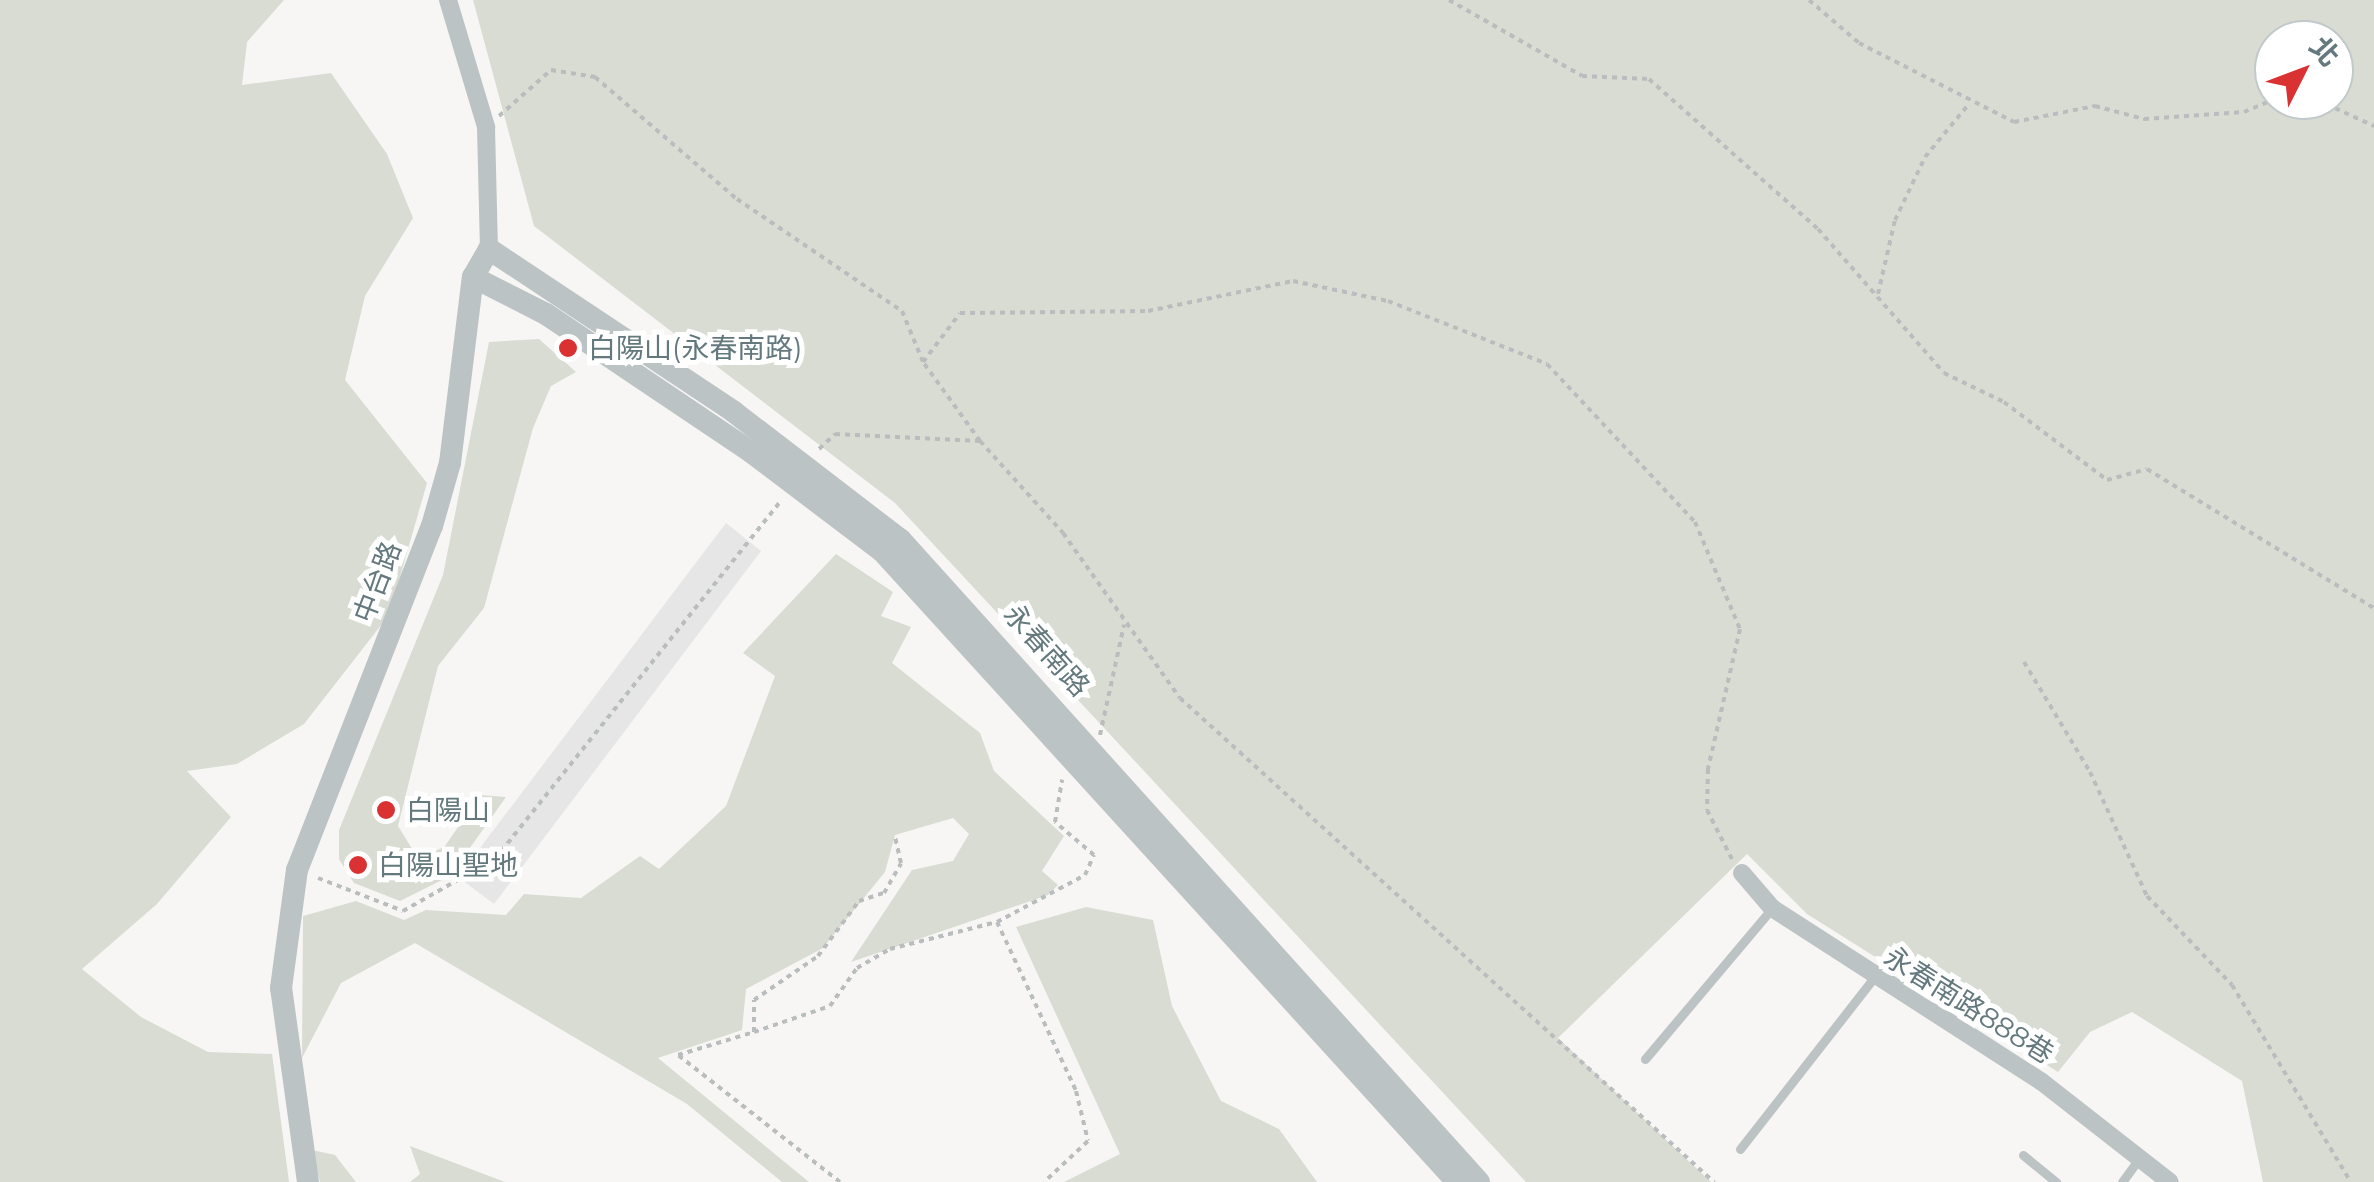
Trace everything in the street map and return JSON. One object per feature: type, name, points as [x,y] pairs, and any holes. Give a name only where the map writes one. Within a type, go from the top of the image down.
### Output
[{"type":"street","points":[[448,0],[486,127],[489,249]]},
{"type":"street","name":"中台路","points":[[308,1182],[281,988],[297,870],[441,494],[473,277],[489,249]]},
{"type":"street","name":"永春南路","points":[[489,249],[826,479],[984,641],[1090,770],[1457,1182]]},
{"type":"street","name":"永春南路","points":[[473,277],[546,314],[751,452],[882,552],[984,641]]},
{"type":"street","name":"永春南路","points":[[1090,770],[1479,1182]]},
{"type":"street","name":"永春南路888巷","points":[[1742,873],[1772,908],[1872,978],[2042,1082],[2170,1182]]},
{"type":"lane","points":[[1645,1059],[1772,908]]},
{"type":"lane","points":[[1740,1149],[1872,978]]},
{"type":"lane","points":[[2023,1156],[2056,1182]]},
{"type":"lane","points":[[2122,1182],[2140,1157]]},
{"type":"path","points":[[1448,0],[1582,76],[1649,79],[1818,229],[1944,373],[2004,402],[2107,480],[2147,469],[2374,608]]},
{"type":"path","points":[[1809,0],[1859,43],[1941,79],[1968,104],[2014,122],[2095,106],[2144,118],[2244,112],[2254,108]]},
{"type":"path","points":[[486,127],[552,70],[595,77],[737,199],[902,312],[923,362],[980,440],[1063,533],[1180,698],[1714,1182]]},
{"type":"path","points":[[1878,296],[1895,220],[1925,157],[1968,104]]},
{"type":"path","points":[[923,362],[960,313],[1148,310],[1294,281],[1388,301],[1547,364],[1694,522],[1740,630],[1708,769],[1707,810],[1742,873]]},
{"type":"path","points":[[818,450],[835,434],[980,440]]},
{"type":"path","points":[[297,870],[404,910],[495,859],[781,501]]},
{"type":"path","points":[[1096,740],[1107,726],[1124,624]]},
{"type":"path","points":[[2024,662],[2090,772],[2147,896],[2232,986],[2351,1182]]},
{"type":"path","points":[[840,1182],[678,1055],[830,1006],[858,968],[890,950],[997,922],[1085,875],[1094,856],[1055,822],[1060,782],[1090,770]]},
{"type":"path","points":[[754,1032],[754,1000],[818,956],[859,900],[884,892],[901,864],[895,838]]},
{"type":"path","points":[[997,922],[1076,1092],[1088,1142],[1044,1182]]},
{"type":"shaded area","points":[[0,0],[284,0],[247,42],[242,85],[331,73],[387,154],[413,218],[365,296],[345,380],[427,483],[389,615],[304,724],[237,764],[187,771],[231,817],[157,904],[82,969],[141,1017],[208,1052],[272,1054],[289,1182],[0,1182]]},
{"type":"shaded area","points":[[473,0],[2374,0],[2374,1182],[2263,1182],[2242,1081],[2132,1012],[2090,1032],[2058,1072],[1807,914],[1747,854],[1558,1038],[1711,1182],[1526,1182],[895,503],[534,226]]},
{"type":"shaded area","points":[[539,339],[576,372],[551,386],[533,428],[484,608],[438,666],[398,826],[419,860],[445,846],[480,795],[506,797],[450,876],[400,901],[354,883],[339,859],[339,830],[443,575],[489,342]]},
{"type":"shaded area","points":[[726,523],[761,551],[494,904],[458,877]]},
{"type":"shaded area","points":[[836,554],[893,592],[881,616],[911,627],[892,663],[980,733],[994,771],[1064,836],[1042,871],[1058,885],[1048,895],[851,962],[912,870],[953,861],[969,834],[953,818],[895,835],[885,872],[823,948],[746,989],[742,1030],[658,1058],[809,1182],[782,1182],[687,1104],[415,943],[341,983],[302,1058],[303,916],[356,901],[404,920],[426,910],[506,915],[524,894],[581,898],[640,856],[659,869],[726,806],[775,676],[743,653]]},
{"type":"shaded area","points":[[1086,907],[1153,920],[1172,1006],[1221,1101],[1279,1129],[1317,1182],[1064,1182],[1120,1154],[1016,927]]},
{"type":"shaded area","points":[[410,1146],[505,1182],[410,1182],[420,1174]]},
{"type":"shaded area","points":[[312,1150],[335,1155],[356,1182],[320,1182]]},
{"type":"place","name":"白陽山(永春南路)","points":[[568,348]]},
{"type":"place","name":"白陽山","points":[[386,810]]},
{"type":"place","name":"白陽山聖地","points":[[358,865]]}]
